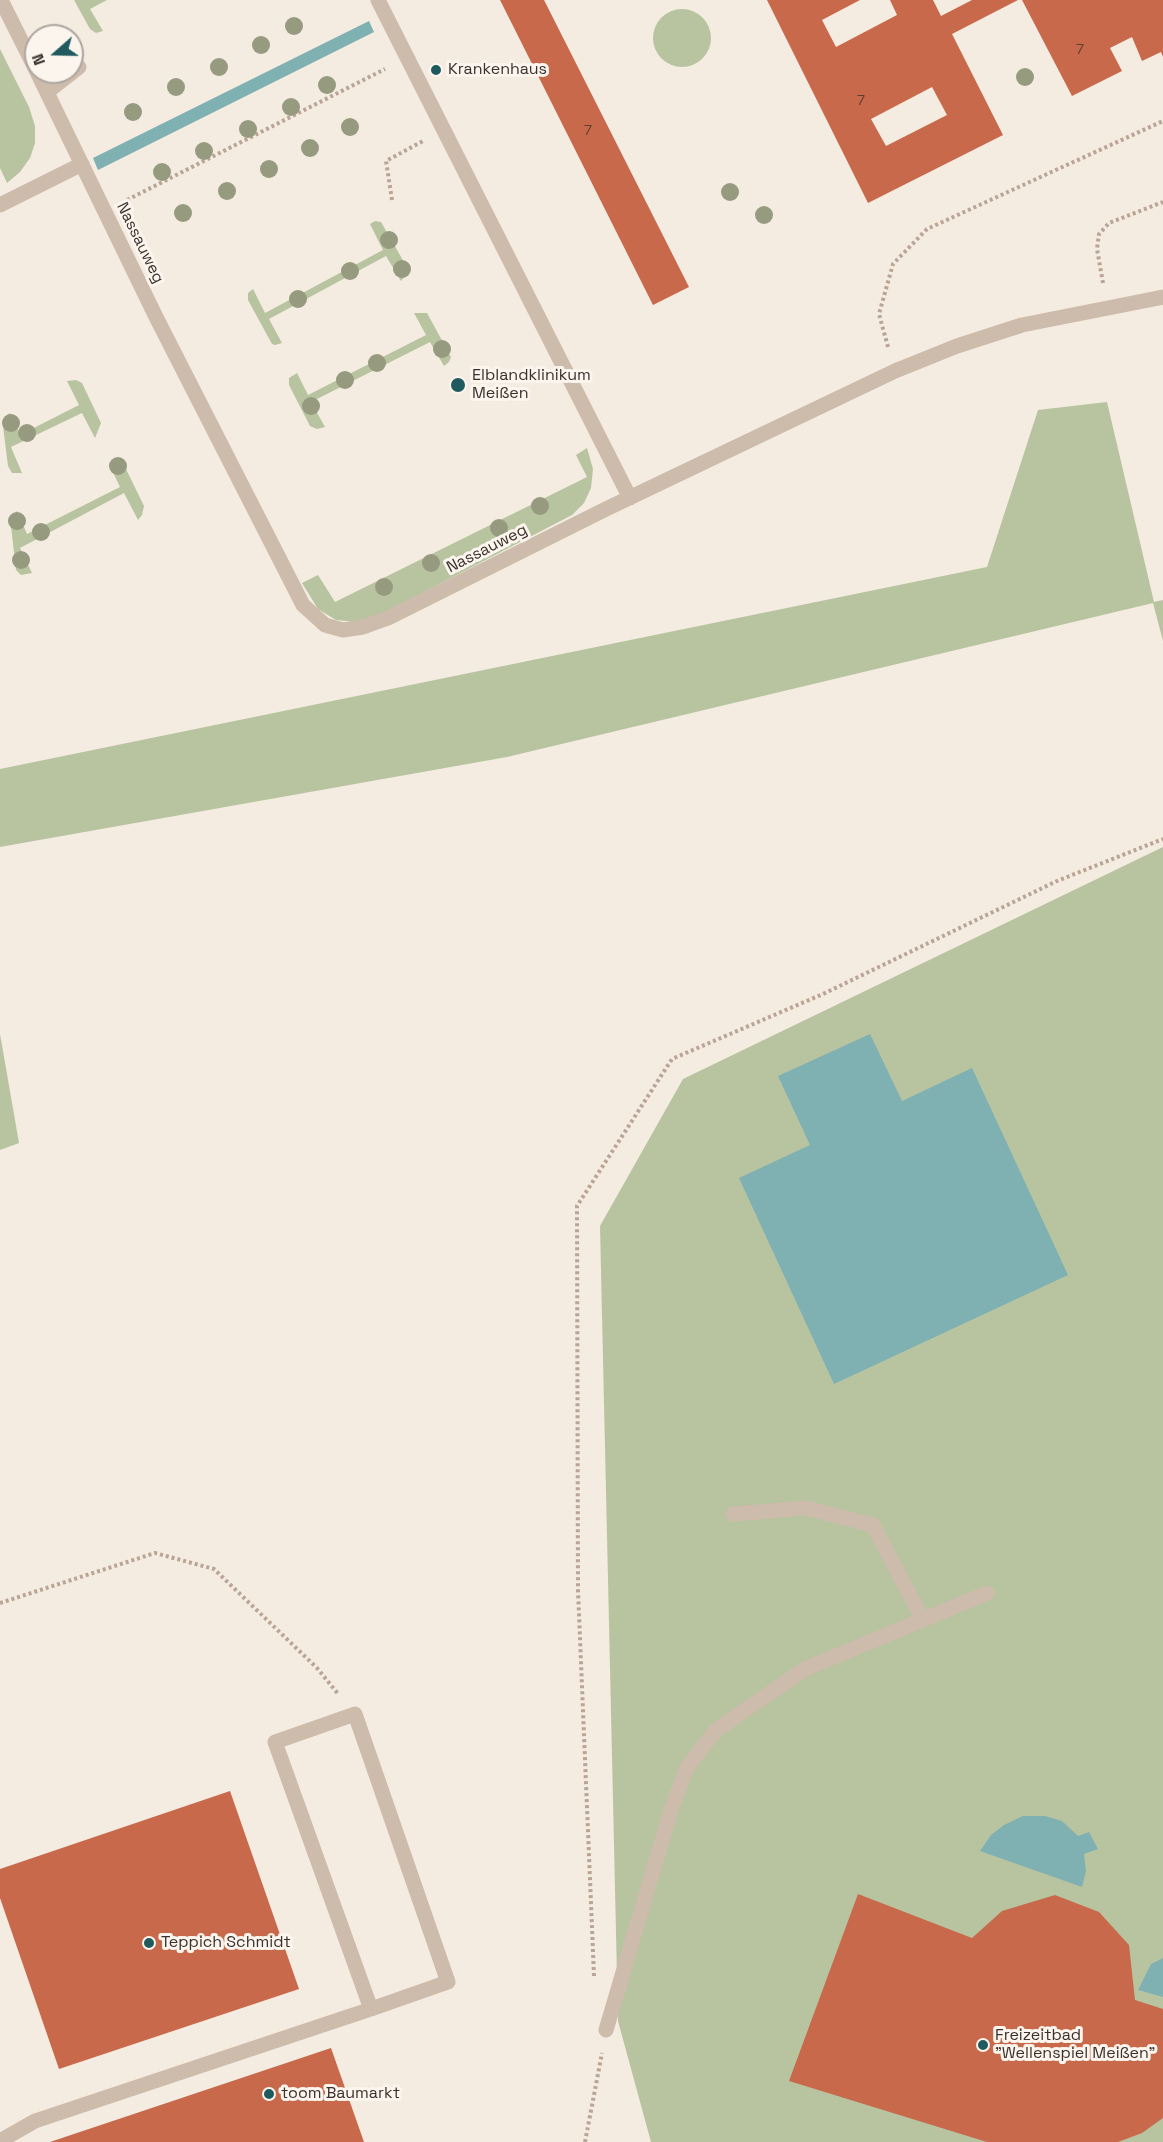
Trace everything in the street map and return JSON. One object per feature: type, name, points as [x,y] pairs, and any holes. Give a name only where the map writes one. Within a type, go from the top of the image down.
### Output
[{"type":"lane","name":"Nassauweg","points":[[1,0],[24,47]]},
{"type":"lane","points":[[378,0],[630,498]]},
{"type":"lane","name":"Nassauweg","points":[[43,84],[294,589],[303,605],[324,625],[343,630],[363,627],[388,618],[630,498],[895,371],[957,346],[1022,325],[1163,297]]},
{"type":"lane","points":[[47,92],[57,84]]},
{"type":"lane","points":[[0,205],[82,164]]},
{"type":"lane","points":[[734,1515],[806,1508],[873,1524],[923,1620]]},
{"type":"lane","points":[[606,2030],[671,1810],[687,1767],[716,1730],[805,1670],[987,1593]]},
{"type":"lane","points":[[0,2141],[35,2121],[371,2009],[448,1982],[355,1714],[275,1742],[371,2009]]},
{"type":"path","points":[[105,212],[407,57]]},
{"type":"path","points":[[895,371],[879,314],[893,264],[927,229],[1163,121]]},
{"type":"path","points":[[392,200],[386,161],[444,131]]},
{"type":"path","points":[[1107,308],[1097,249],[1100,234],[1109,223],[1163,202]]},
{"type":"path","points":[[594,1982],[578,1590],[577,1206],[672,1059],[823,994],[1057,881],[1163,839]]},
{"type":"path","points":[[0,1603],[155,1553],[214,1569],[317,1668],[355,1714]]},
{"type":"path","points":[[585,2142],[606,2030]]},
{"type":"green space","points":[[74,0],[107,0],[90,9],[103,31],[96,33],[90,29]]},
{"type":"green space","points":[[676,9],[688,9],[703,17],[711,32],[711,44],[703,59],[688,67],[676,67],[661,59],[653,44],[653,32],[661,17]]},
{"type":"green space","points":[[0,49],[29,107],[35,126],[35,143],[30,158],[20,172],[7,183],[0,168]]},
{"type":"green space","points":[[375,221],[381,222],[408,269],[401,281],[386,256],[269,319],[282,343],[272,344],[248,300],[248,293],[253,289],[265,313],[383,250],[370,224]]},
{"type":"green space","points":[[414,313],[427,313],[451,357],[449,362],[444,366],[430,342],[311,402],[325,427],[317,429],[310,426],[289,385],[289,378],[297,373],[308,395],[426,335]]},
{"type":"green space","points":[[76,380],[82,383],[101,423],[95,438],[82,413],[11,447],[22,473],[12,473],[8,466],[4,417],[10,413],[20,435],[79,405],[67,381]]},
{"type":"green space","points":[[1107,402],[1154,602],[1163,600],[1163,641],[1153,603],[507,757],[0,847],[0,769],[987,567],[1038,410]]},
{"type":"green space","points":[[587,448],[593,469],[591,488],[584,503],[572,515],[378,616],[358,622],[336,620],[318,609],[302,583],[318,575],[335,602],[587,477],[576,455]]},
{"type":"green space","points":[[118,462],[124,465],[144,506],[138,520],[124,493],[20,548],[32,573],[21,575],[16,570],[12,516],[17,511],[27,534],[120,487],[109,464]]},
{"type":"green space","points":[[1163,847],[1163,2142],[651,2142],[618,2021],[600,1226],[683,1079]]},
{"type":"green space","points":[[0,1034],[19,1143],[0,1150]]},
{"type":"water","points":[[369,21],[374,32],[98,170],[93,158]]},
{"type":"water","points":[[870,1034],[902,1101],[972,1068],[1068,1275],[834,1384],[739,1178],[810,1145],[778,1076]]},
{"type":"water","points":[[1023,1816],[1045,1816],[1062,1821],[1078,1836],[1089,1832],[1098,1849],[1084,1854],[1086,1871],[1082,1887],[980,1851],[991,1835],[1004,1825]]},
{"type":"water","points":[[1163,1958],[1163,1997],[1138,1990],[1151,1964]]},
{"type":"building","points":[[500,0],[544,0],[689,287],[653,305]]},
{"type":"building","points":[[767,0],[860,0],[822,20],[836,47],[897,15],[890,0],[933,0],[941,16],[972,0],[1018,0],[952,34],[1003,135],[868,203]],"holes":[[[932,87],[947,115],[886,146],[871,119]]]},
{"type":"building","points":[[1022,0],[1163,0],[1163,57],[1161,52],[1142,61],[1132,37],[1110,48],[1122,71],[1072,96]]},
{"type":"building","name":"Teppich Schmidt","points":[[230,1791],[299,1989],[59,2069],[0,1898],[0,1869]]},
{"type":"building","name":"Freizeitbad \"Wellenspiel Meißen\"","points":[[858,1894],[972,1938],[1002,1911],[1055,1895],[1099,1912],[1129,1945],[1135,2000],[1163,2009],[1163,2118],[1142,2133],[1118,2142],[987,2142],[789,2081]]},
{"type":"building","name":"toom Baumarkt","points":[[331,2048],[364,2142],[50,2142]]},
{"type":"place","name":"Krankenhaus","points":[[436,70]]},
{"type":"place","name":"Elblandklinikum Meißen","points":[[458,385]]},
{"type":"place","name":"Teppich Schmidt","points":[[149,1943]]},
{"type":"place","name":"Freizeitbad \"Wellenspiel Meißen\"","points":[[983,2045]]},
{"type":"place","name":"toom Baumarkt","points":[[269,2094]]}]
